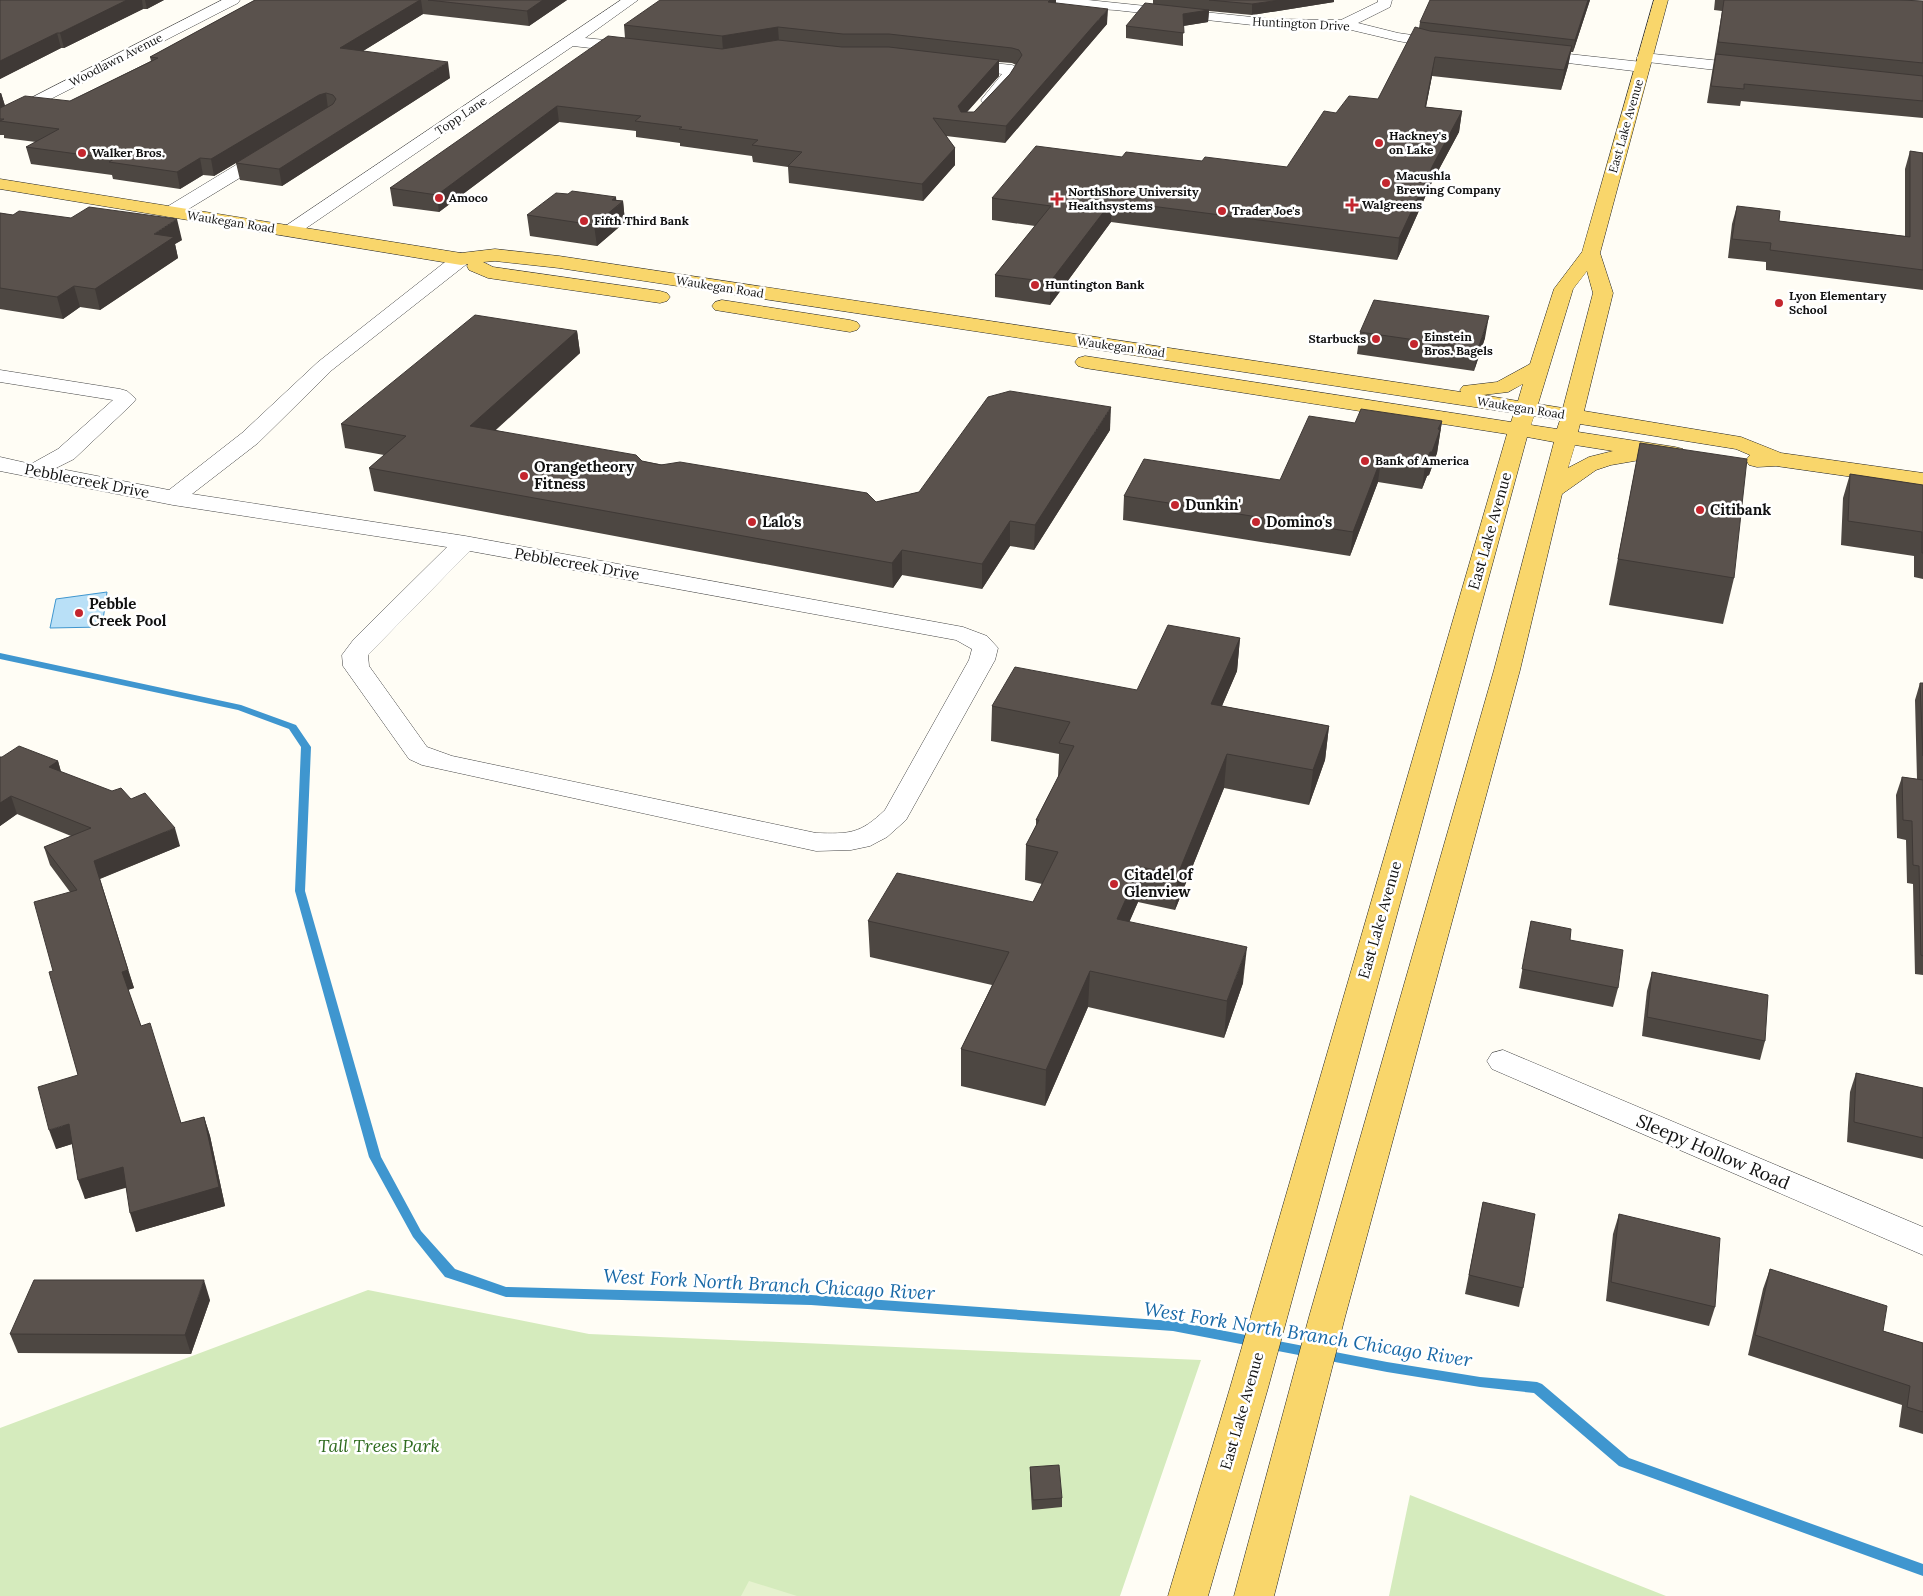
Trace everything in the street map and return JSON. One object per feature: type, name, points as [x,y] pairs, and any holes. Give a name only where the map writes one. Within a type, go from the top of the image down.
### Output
[{"type":"main road","name":"East Lake Avenue","points":[[1188,1596],[1249,1388],[1508,464],[1564,289],[1591,253],[1661,0]]},
{"type":"main road","name":"Waukegan Road","points":[[0,184],[461,259],[495,255],[560,262],[1422,392],[1522,419]]},
{"type":"main road","points":[[1254,1596],[1326,1317],[1504,679],[1551,491],[1581,383],[1603,293],[1591,253]]},
{"type":"main road","name":"Waukegan Road","points":[[461,259],[488,272],[679,300]]},
{"type":"main road","name":"Waukegan Road","points":[[708,304],[873,330]]},
{"type":"main road","name":"Waukegan Road","points":[[1070,359],[1410,412],[1522,419],[1670,442],[1741,443],[1776,459]]},
{"type":"main road","points":[[1422,392],[1501,388],[1538,368]]},
{"type":"main road","points":[[1581,383],[1598,400],[1625,414],[1670,442]]},
{"type":"main road","points":[[1410,412],[1478,434],[1487,439],[1508,464]]},
{"type":"main road","name":"Waukegan Road","points":[[1670,442],[1698,457]]},
{"type":"main road","points":[[1551,491],[1574,473],[1591,463],[1670,442]]},
{"type":"main road","name":"Waukegan Road","points":[[1727,462],[1776,459],[1923,480]]},
{"type":"street","name":"Woodlawn Avenue","points":[[0,120],[233,0]]},
{"type":"street","name":"Topp Lane","points":[[290,231],[631,0]]},
{"type":"street","name":"Huntington Drive","points":[[1017,0],[1116,3],[1272,24],[1343,24],[1405,38],[1465,47]]},
{"type":"street","points":[[1343,24],[1364,16],[1385,4],[1385,0]]},
{"type":"street","points":[[572,41],[648,49]]},
{"type":"street","points":[[1521,54],[1761,70]]},
{"type":"street","points":[[946,62],[1012,70],[1002,86],[979,111]]},
{"type":"street","points":[[171,212],[288,141]]},
{"type":"street","points":[[174,498],[250,438],[325,366],[461,259]]},
{"type":"street","points":[[0,376],[120,395],[126,399],[66,454],[34,470]]},
{"type":"street","name":"Pebblecreek Drive","points":[[4,468],[34,470],[174,498],[465,543],[963,634],[978,641],[985,648],[982,660],[896,814],[881,830],[867,838],[849,843],[816,842],[452,764],[431,759],[418,753],[356,666],[355,655],[363,644],[465,543]]},
{"type":"street","name":"Sleepy Hollow Road","points":[[1503,1060],[1923,1242]]},
{"type":"green space","name":"Tall Trees Park","points":[[368,1290],[589,1334],[1201,1360],[1120,1596],[0,1596],[0,1428]]},
{"type":"green space","points":[[1410,1495],[1666,1596],[1389,1596]]},
{"type":"green space","points":[[749,1581],[797,1596],[741,1596]]},
{"type":"water","name":"Pebble Creek Pool","points":[[107,592],[102,627],[50,628],[56,599]]},
{"type":"building","points":[[0,0],[127,0],[0,61]]},
{"type":"building","points":[[255,0],[420,0],[340,48],[448,62],[279,169],[236,163],[333,104],[336,99],[333,95],[326,93],[319,95],[211,159],[200,158],[177,172],[109,162],[114,159],[26,147],[59,129],[0,121],[4,119],[0,119],[0,108],[25,96],[70,101],[158,58],[150,57]]},
{"type":"building","points":[[428,0],[543,0],[527,11]]},
{"type":"building","points":[[660,0],[1050,0],[1048,2],[1108,9],[1006,126],[933,118],[955,148],[922,184],[788,166],[802,152],[752,145],[758,140],[635,121],[641,116],[557,106],[437,195],[390,188],[608,36],[722,49],[778,40],[842,47],[889,47],[999,60],[958,106],[961,112],[974,112],[1010,74],[1022,55],[1019,50],[1012,48],[889,34],[843,34],[778,27],[722,36],[624,25]]},
{"type":"building","points":[[1209,0],[1280,0],[1252,4]]},
{"type":"building","points":[[1430,0],[1588,0],[1575,40],[1420,22]]},
{"type":"building","points":[[1724,0],[1923,1],[1923,63],[1718,42]]},
{"type":"building","points":[[1145,3],[1209,10],[1183,14],[1184,33],[1126,26]]},
{"type":"building","points":[[1415,27],[1430,31],[1572,46],[1564,70],[1435,57],[1425,107],[1462,111],[1433,165],[1399,238],[1112,201],[1050,282],[995,275],[1051,206],[992,198],[1036,146],[1122,157],[1126,152],[1202,161],[1205,157],[1287,167],[1324,111],[1336,113],[1349,96],[1378,99]]},
{"type":"building","points":[[1716,54],[1923,76],[1923,101],[1744,84],[1744,89],[1711,86]]},
{"type":"building","points":[[1910,151],[1923,153],[1923,270],[1770,250],[1771,243],[1732,239],[1737,206],[1780,211],[1779,221],[1910,237]]},
{"type":"building","points":[[572,191],[616,197],[612,200],[623,201],[594,225],[527,215],[556,193],[568,194]]},
{"type":"building","points":[[89,207],[177,219],[154,234],[174,237],[95,289],[74,286],[57,297],[0,288],[0,213],[13,215],[19,211],[71,218]]},
{"type":"building","points":[[1374,300],[1489,316],[1478,349],[1360,332]]},
{"type":"building","points":[[475,315],[577,331],[470,426],[636,455],[642,461],[661,465],[680,462],[867,493],[876,502],[919,492],[988,397],[1010,391],[1111,407],[1035,525],[1010,521],[982,564],[902,550],[892,563],[369,468],[406,436],[341,424]]},
{"type":"building","points":[[1361,409],[1442,421],[1432,452],[1430,452],[1425,465],[1381,459],[1353,532],[1124,496],[1144,459],[1280,480],[1309,416],[1355,423]]},
{"type":"building","points":[[1640,443],[1747,459],[1734,578],[1618,559]]},
{"type":"building","points":[[1850,474],[1923,485],[1923,553],[1922,532],[1848,521]]},
{"type":"building","name":"Citadel of Glenview","points":[[1168,625],[1240,638],[1211,704],[1329,726],[1313,770],[1227,754],[1178,874],[1140,867],[1117,919],[1247,947],[1227,1001],[1090,971],[1046,1070],[961,1049],[1009,952],[868,921],[897,873],[1033,902],[1058,852],[1026,845],[1039,820],[1036,820],[1074,746],[1059,743],[1070,722],[992,706],[1015,667],[1137,690]]},
{"type":"building","points":[[1920,683],[1923,683],[1923,756]]},
{"type":"building","points":[[19,746],[58,761],[49,767],[112,791],[121,788],[131,799],[145,793],[175,828],[94,861],[128,970],[122,972],[141,1026],[150,1023],[181,1123],[204,1117],[219,1187],[130,1213],[123,1167],[78,1180],[69,1124],[49,1130],[38,1087],[78,1075],[49,972],[53,971],[34,902],[77,890],[44,847],[91,828],[11,796],[0,803],[0,757]]},
{"type":"building","points":[[1902,777],[1923,780],[1923,956],[1921,955],[1919,866],[1913,865],[1912,821],[1903,820]]},
{"type":"building","points":[[1531,921],[1571,929],[1570,940],[1623,950],[1618,988],[1522,969]]},
{"type":"building","points":[[1652,972],[1768,995],[1765,1041],[1647,1017]]},
{"type":"building","points":[[1856,1073],[1923,1088],[1923,1138],[1854,1122]]},
{"type":"building","points":[[1483,1202],[1535,1214],[1523,1288],[1469,1275]]},
{"type":"building","points":[[1619,1214],[1720,1238],[1715,1307],[1611,1282]]},
{"type":"building","points":[[1770,1269],[1887,1306],[1883,1331],[1923,1343],[1923,1412],[1907,1407],[1910,1386],[1755,1335]]},
{"type":"building","points":[[34,1280],[204,1280],[185,1335],[10,1334]]},
{"type":"building","points":[[1059,1465],[1062,1498],[1033,1500],[1030,1467]]},
{"type":"waterway","name":"West Fork North Branch Chicago River","points":[[0,656],[241,708],[293,727],[306,747],[300,891],[375,1157],[417,1234],[450,1273],[506,1292],[811,1300],[1173,1326],[1387,1367],[1480,1382],[1537,1388],[1624,1462],[1923,1570]]},
{"type":"place","name":"Hackney's on Lake","points":[[1379,143]]},
{"type":"place","name":"Walker Bros.","points":[[82,153]]},
{"type":"place","name":"Macushla Brewing Company","points":[[1386,183]]},
{"type":"place","name":"Amoco","points":[[439,198]]},
{"type":"place","name":"NorthShore University Healthsystems","points":[[1057,199]]},
{"type":"place","name":"Walgreens","points":[[1352,205]]},
{"type":"place","name":"Trader Joe's","points":[[1222,211]]},
{"type":"place","name":"Fifth Third Bank","points":[[584,221]]},
{"type":"place","name":"Huntington Bank","points":[[1035,285]]},
{"type":"place","name":"Lyon Elementary School","points":[[1779,303]]},
{"type":"place","name":"Starbucks","points":[[1376,339]]},
{"type":"place","name":"Einstein Bros. Bagels","points":[[1414,344]]},
{"type":"place","name":"Bank of America","points":[[1365,461]]},
{"type":"place","name":"Orangetheory Fitness","points":[[524,476]]},
{"type":"place","name":"Dunkin'","points":[[1175,505]]},
{"type":"place","name":"Citibank","points":[[1700,510]]},
{"type":"place","name":"Lalo's","points":[[752,522]]},
{"type":"place","name":"Domino's","points":[[1256,522]]},
{"type":"place","name":"Pebble Creek Pool","points":[[79,613]]},
{"type":"place","name":"Citadel of Glenview","points":[[1114,884]]}]
